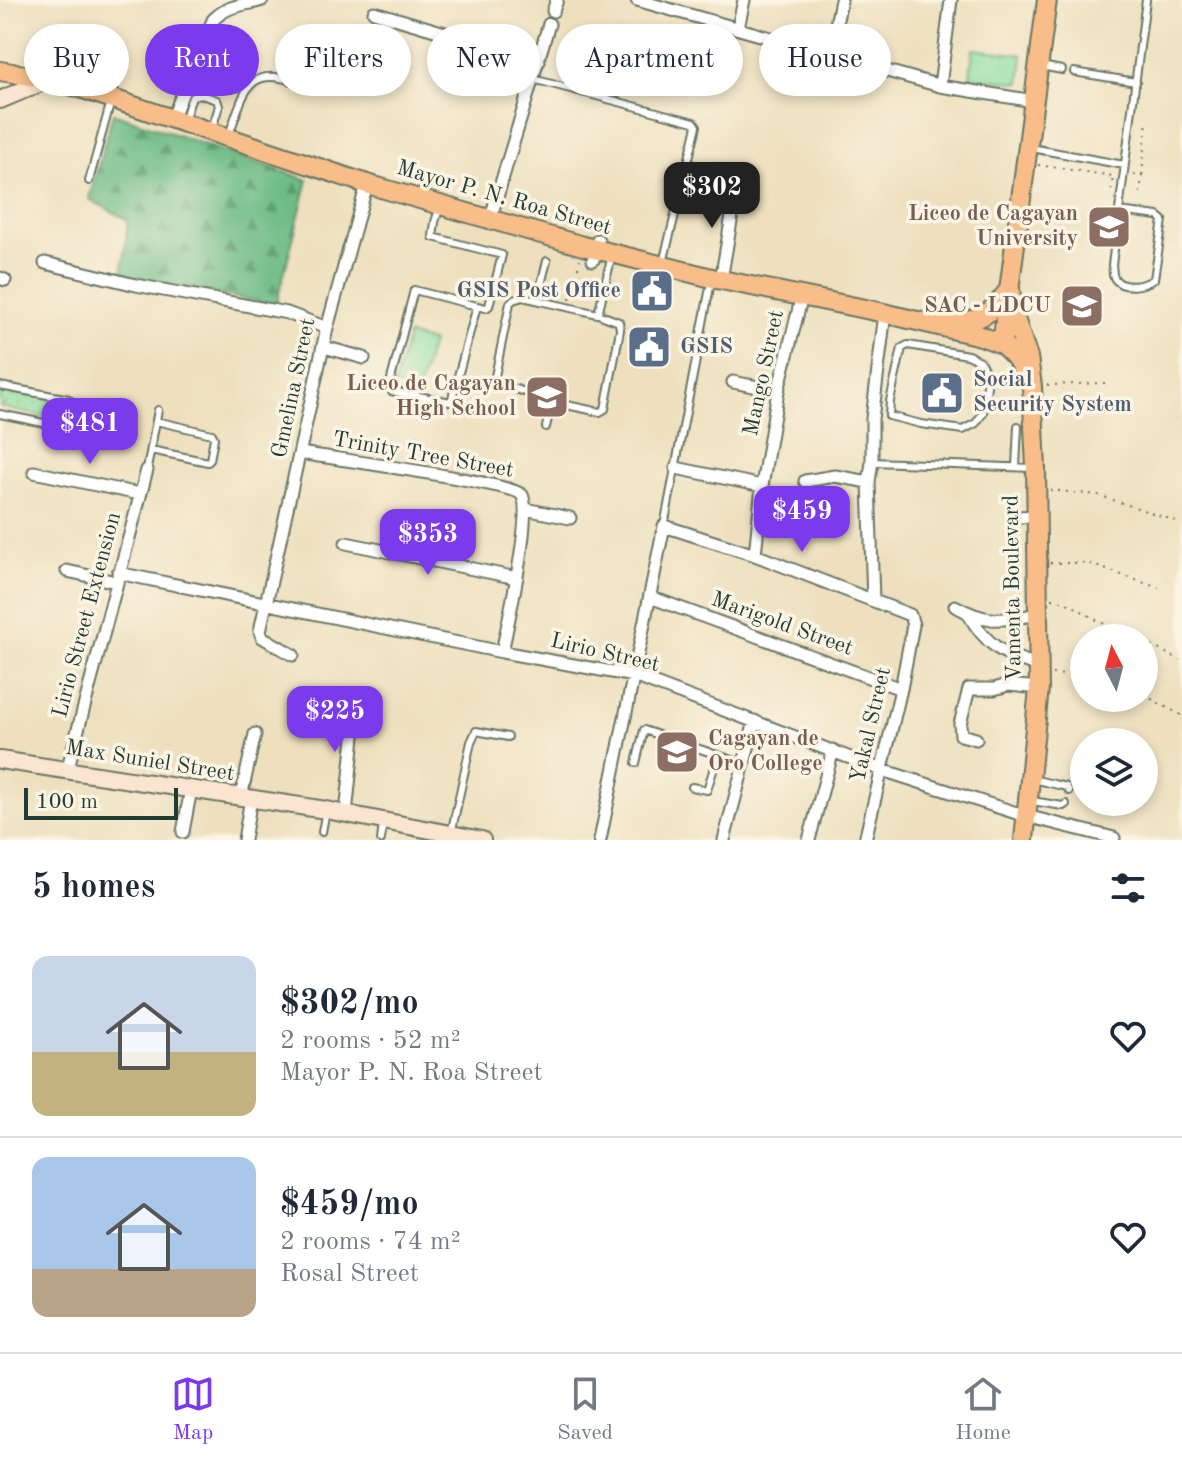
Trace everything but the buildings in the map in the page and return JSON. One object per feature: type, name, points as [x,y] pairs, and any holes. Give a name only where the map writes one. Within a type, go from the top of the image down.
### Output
[{"type":"main road","points":[[1002,344],[1047,0]]},
{"type":"main road","name":"Mayor P. N. Roa Street","points":[[0,71],[24,75]]},
{"type":"main road","points":[[0,100],[24,90]]},
{"type":"main road","name":"Mayor P. N. Roa Street","points":[[106,96],[367,184],[596,250],[703,276],[937,323],[1002,344]]},
{"type":"main road","points":[[937,323],[970,322],[984,317],[1010,288]]},
{"type":"main road","points":[[1010,288],[1013,313],[1028,357],[1032,386]]},
{"type":"main road","name":"Vamenta Boulevard","points":[[1002,344],[1016,358],[1032,386],[1036,468],[1036,490],[1027,516],[1037,562],[1039,676],[1024,840]]},
{"type":"main road","name":"Max Suniel Street","points":[[0,760],[383,820],[412,833],[451,834],[482,840]]},
{"type":"street","points":[[178,121],[213,20],[230,7],[262,0]]},
{"type":"street","points":[[739,24],[744,0]]},
{"type":"street","points":[[836,24],[841,0]]},
{"type":"street","points":[[940,86],[951,0]]},
{"type":"street","points":[[643,1],[724,24]]},
{"type":"street","points":[[374,12],[427,28]]},
{"type":"street","points":[[540,57],[549,24]]},
{"type":"street","points":[[891,72],[940,86],[1034,101]]},
{"type":"street","points":[[490,220],[528,96]]},
{"type":"street","name":"Gmelina Street","points":[[293,655],[260,634],[327,328],[367,184]]},
{"type":"street","points":[[703,276],[737,186]]},
{"type":"street","points":[[45,263],[136,285],[287,313],[327,328]]},
{"type":"street","name":"Mango Street","points":[[755,555],[762,486],[792,294]]},
{"type":"street","points":[[600,840],[664,526],[755,555],[873,600],[869,482],[878,310]]},
{"type":"street","points":[[324,347],[364,358]]},
{"type":"street","points":[[733,382],[778,391]]},
{"type":"street","name":"Trinity Tree Street","points":[[300,453],[518,491],[524,497],[525,509],[517,578],[502,652]]},
{"type":"street","points":[[676,468],[762,486]]},
{"type":"street","name":"Lirio Street Extension","points":[[67,771],[147,470]]},
{"type":"street","points":[[34,472],[139,494]]},
{"type":"street","points":[[805,481],[835,476],[869,482]]},
{"type":"street","points":[[525,509],[570,518]]},
{"type":"street","points":[[346,543],[517,578]]},
{"type":"street","name":"Lirio Street","points":[[67,571],[267,603],[634,676],[882,770],[1027,808],[1114,838]]},
{"type":"street","name":"Marigold Street","points":[[650,597],[901,689]]},
{"type":"street","name":"Yakal Street","points":[[865,840],[913,625],[908,613],[873,600]]},
{"type":"street","points":[[955,606],[984,620],[1005,619],[1039,607]]},
{"type":"street","points":[[968,613],[986,641],[1039,676]]},
{"type":"street","points":[[976,739],[961,735],[960,724],[969,689],[994,689],[1039,676]]},
{"type":"street","points":[[346,814],[358,698]]},
{"type":"street","points":[[724,840],[755,721]]},
{"type":"street","points":[[244,840],[255,734]]},
{"type":"street","points":[[809,840],[833,750]]},
{"type":"street","points":[[183,832],[191,789]]},
{"type":"lane","points":[[1119,211],[1158,216],[1163,220],[1154,279],[1141,286],[1124,285],[1113,276],[1119,211],[1124,165],[1146,0]]},
{"type":"lane","points":[[1039,66],[1062,70]]},
{"type":"lane","points":[[1074,72],[1136,82]]},
{"type":"lane","points":[[220,135],[253,82],[275,76]]},
{"type":"lane","points":[[540,81],[694,122],[697,126],[662,266]]},
{"type":"lane","points":[[178,121],[192,97],[198,94],[217,100],[220,135]]},
{"type":"lane","points":[[89,181],[112,98]]},
{"type":"lane","points":[[1026,155],[1124,165]]},
{"type":"lane","points":[[440,206],[433,237],[502,255],[489,306],[477,306],[417,289],[413,291],[389,387],[391,391],[451,402],[477,306]]},
{"type":"lane","points":[[596,250],[598,314]]},
{"type":"lane","points":[[537,300],[547,261]]},
{"type":"lane","points":[[664,526],[676,468],[703,276]]},
{"type":"lane","points":[[523,297],[537,300],[619,322],[605,409],[600,412],[552,402],[494,381],[510,303],[523,297]]},
{"type":"lane","points":[[908,345],[931,348],[968,355],[980,361],[986,373],[983,413],[976,423],[963,430],[921,424],[892,417],[888,413],[902,348],[908,345]]},
{"type":"lane","points":[[0,386],[69,399],[75,411],[72,426],[63,427],[0,414]]},
{"type":"lane","points":[[546,427],[552,402]]},
{"type":"lane","points":[[147,470],[158,410]]},
{"type":"lane","points":[[151,450],[208,462],[214,438],[212,434],[156,421]]},
{"type":"lane","points":[[1016,467],[1018,426]]},
{"type":"lane","points":[[872,462],[1036,468]]},
{"type":"lane","points":[[636,763],[644,730],[744,764]]},
{"type":"lane","points":[[451,834],[476,731],[508,737]]},
{"type":"lane","points":[[692,787],[707,790],[718,755]]},
{"type":"lane","points":[[1030,778],[1067,787],[1069,791]]},
{"type":"lane","points":[[1027,808],[1066,804]]},
{"type":"lane","points":[[322,832],[326,810]]},
{"type":"lane","points":[[381,840],[383,820]]},
{"type":"path","points":[[1140,193],[1147,120]]},
{"type":"path","points":[[1026,155],[1113,176],[1142,175]]},
{"type":"path","points":[[1111,193],[1113,176]]},
{"type":"path","points":[[568,307],[596,250]]},
{"type":"path","points":[[1032,386],[1106,383]]},
{"type":"path","points":[[1036,490],[1057,489],[1098,495],[1176,521]]},
{"type":"path","points":[[1037,562],[1087,563],[1159,588]]},
{"type":"path","points":[[1039,607],[1058,599],[1104,624]]},
{"type":"path","points":[[1158,649],[1180,660]]},
{"type":"path","points":[[1039,676],[1070,676]]},
{"type":"path","points":[[1158,703],[1181,715]]},
{"type":"green space","points":[[973,49],[1023,55],[1020,83],[970,77]]},
{"type":"green space","points":[[113,113],[308,180],[276,305],[122,276],[128,220],[89,199]]},
{"type":"green space","points":[[408,335],[432,342],[418,392],[394,385]]},
{"type":"green space","points":[[0,390],[66,403],[71,409],[70,417],[64,421],[0,407]]},
{"type":"place","name":"Liceo de Cagayan University","points":[[1109,227]]},
{"type":"place","name":"GSIS Post Office","points":[[652,291]]},
{"type":"place","name":"SAC - LDCU","points":[[1082,306]]},
{"type":"place","name":"GSIS","points":[[649,347]]},
{"type":"place","name":"Social Security System","points":[[942,393]]},
{"type":"place","name":"Liceo de Cagayan High School","points":[[547,397]]},
{"type":"place","name":"Cagayan de Oro College","points":[[677,752]]}]
